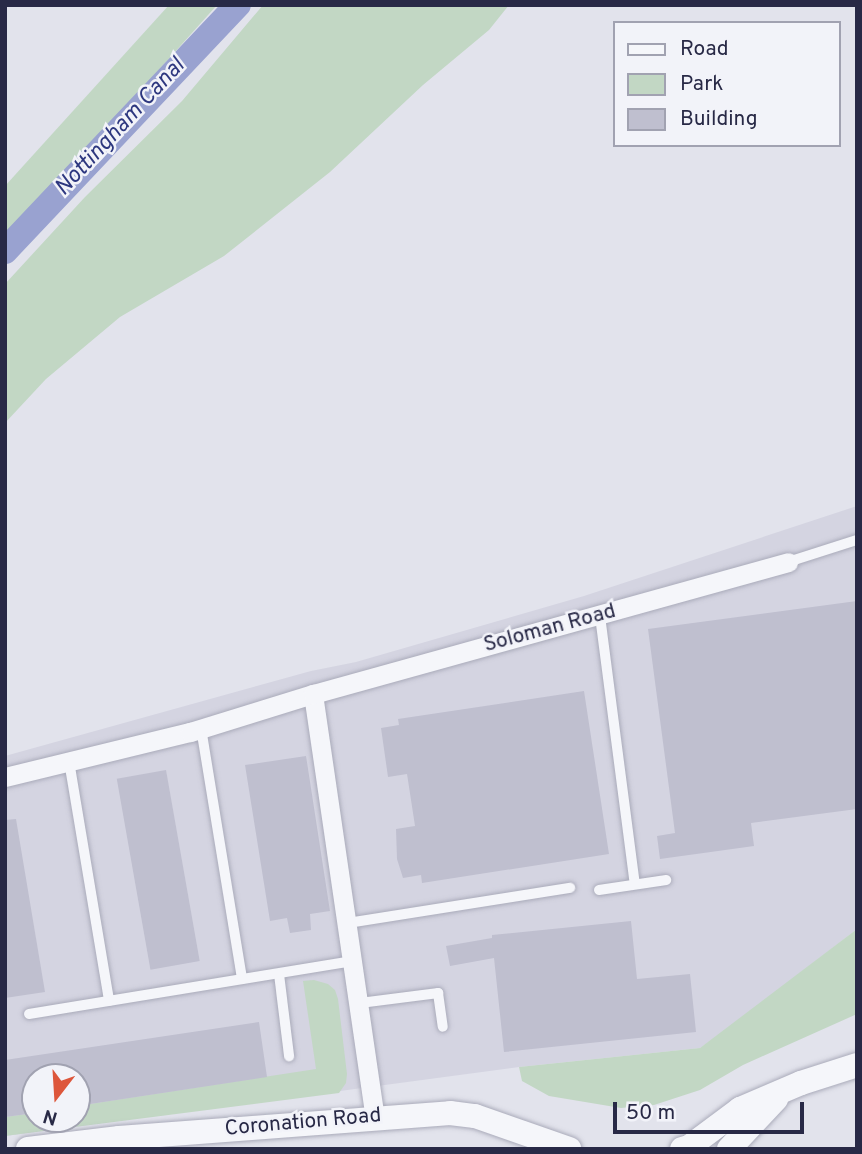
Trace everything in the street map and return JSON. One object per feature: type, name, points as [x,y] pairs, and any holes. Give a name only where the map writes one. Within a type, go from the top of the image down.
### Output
[{"type":"street","name":"Soloman Road","points":[[5,777],[201,728],[313,694],[788,562]]},
{"type":"street","points":[[313,694],[354,961],[374,1117]]},
{"type":"street","points":[[682,1149],[689,1147],[740,1109],[857,1065]]},
{"type":"street","points":[[729,1149],[783,1091]]},
{"type":"street","name":"Coronation Road","points":[[28,1149],[374,1117],[450,1113],[494,1122],[569,1149]]},
{"type":"street","points":[[494,1122],[512,1149]]},
{"type":"lane","points":[[788,562],[857,540]]},
{"type":"lane","points":[[600,616],[635,884]]},
{"type":"lane","points":[[201,728],[242,979]]},
{"type":"lane","points":[[69,761],[108,1001]]},
{"type":"lane","points":[[599,890],[666,880]]},
{"type":"lane","points":[[348,923],[570,888]]},
{"type":"lane","points":[[29,1014],[354,961]]},
{"type":"lane","points":[[279,974],[289,1056]]},
{"type":"lane","points":[[360,1003],[438,993],[443,1027]]},
{"type":"shaded area","points":[[857,506],[857,929],[700,1048],[519,1067],[91,1124],[91,1063],[21,1063],[21,1133],[27,1133],[5,1136],[5,756],[311,671],[356,662],[584,596]]},
{"type":"green space","points":[[169,5],[217,5],[71,168],[5,234],[5,186]]},
{"type":"green space","points":[[263,5],[509,5],[489,30],[423,85],[330,172],[224,256],[120,317],[46,379],[5,423],[5,284],[85,197],[182,101]]},
{"type":"green space","points":[[857,929],[857,1014],[743,1065],[700,1090],[654,1105],[621,1108],[549,1096],[522,1081],[519,1067],[700,1048]]},
{"type":"green space","points":[[314,980],[328,984],[335,990],[338,999],[347,1074],[346,1083],[339,1093],[91,1125],[91,1104],[316,1069],[303,981]]},
{"type":"green space","points":[[21,1115],[21,1133],[28,1133],[5,1136],[5,1117]]},
{"type":"building","points":[[857,601],[857,809],[751,823],[754,846],[660,859],[657,836],[675,833],[648,629]]},
{"type":"building","points":[[584,691],[609,854],[422,883],[421,875],[403,878],[397,859],[396,829],[415,826],[407,774],[388,777],[381,728],[399,725],[398,719]]},
{"type":"building","points":[[306,756],[330,911],[310,914],[311,930],[290,933],[287,918],[270,921],[245,765]]},
{"type":"building","points":[[166,770],[200,961],[150,970],[117,779]]},
{"type":"building","points":[[16,819],[45,992],[5,998],[5,820]]},
{"type":"building","points":[[631,921],[637,979],[690,974],[696,1032],[504,1052],[494,958],[450,966],[446,946],[492,938],[492,935]]},
{"type":"building","points":[[259,1022],[267,1077],[91,1104],[91,1063],[21,1063],[21,1115],[5,1117],[5,1060]]},
{"type":"waterway","name":"Nottingham Canal","points":[[5,251],[238,5]]}]
